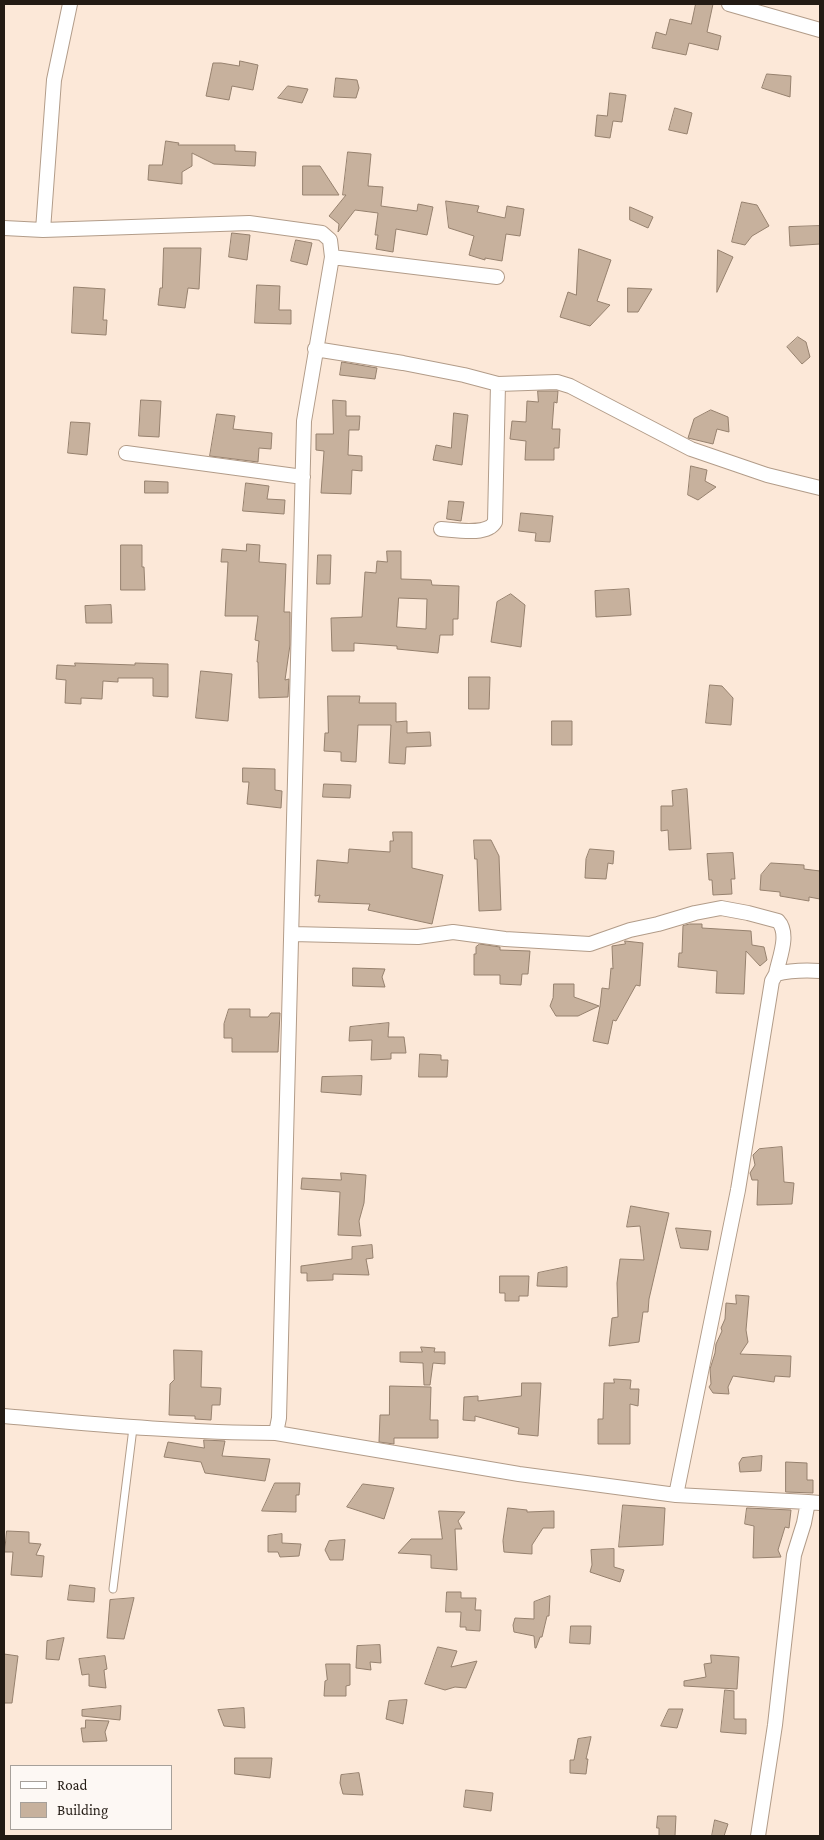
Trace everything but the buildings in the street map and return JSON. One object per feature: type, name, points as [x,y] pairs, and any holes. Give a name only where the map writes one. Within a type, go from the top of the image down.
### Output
[{"type":"street","points":[[43,230],[54,80],[70,4]]},
{"type":"street","points":[[728,4],[820,30]]},
{"type":"street","points":[[4,228],[43,230],[249,223],[322,233],[330,240],[332,257],[304,421],[279,1418],[276,1433]]},
{"type":"street","points":[[332,257],[497,277]]},
{"type":"street","points":[[315,349],[412,365],[498,384],[557,382],[570,386],[691,449],[767,475],[820,488]]},
{"type":"street","points":[[441,529],[485,531],[492,528],[495,522],[498,384]]},
{"type":"street","points":[[126,453],[303,476]]},
{"type":"street","points":[[292,934],[418,937],[453,932],[505,939],[590,944],[630,930],[721,908],[748,912],[778,920],[781,924],[784,936],[776,974],[772,981],[738,1190],[676,1495]]},
{"type":"street","points":[[776,974],[798,970],[820,971]]},
{"type":"street","points":[[4,1416],[133,1428],[225,1433],[276,1433],[519,1474],[676,1495],[814,1503],[804,1523],[794,1555],[775,1725],[758,1836]]},
{"type":"lane","points":[[113,1589],[133,1428]]}]
